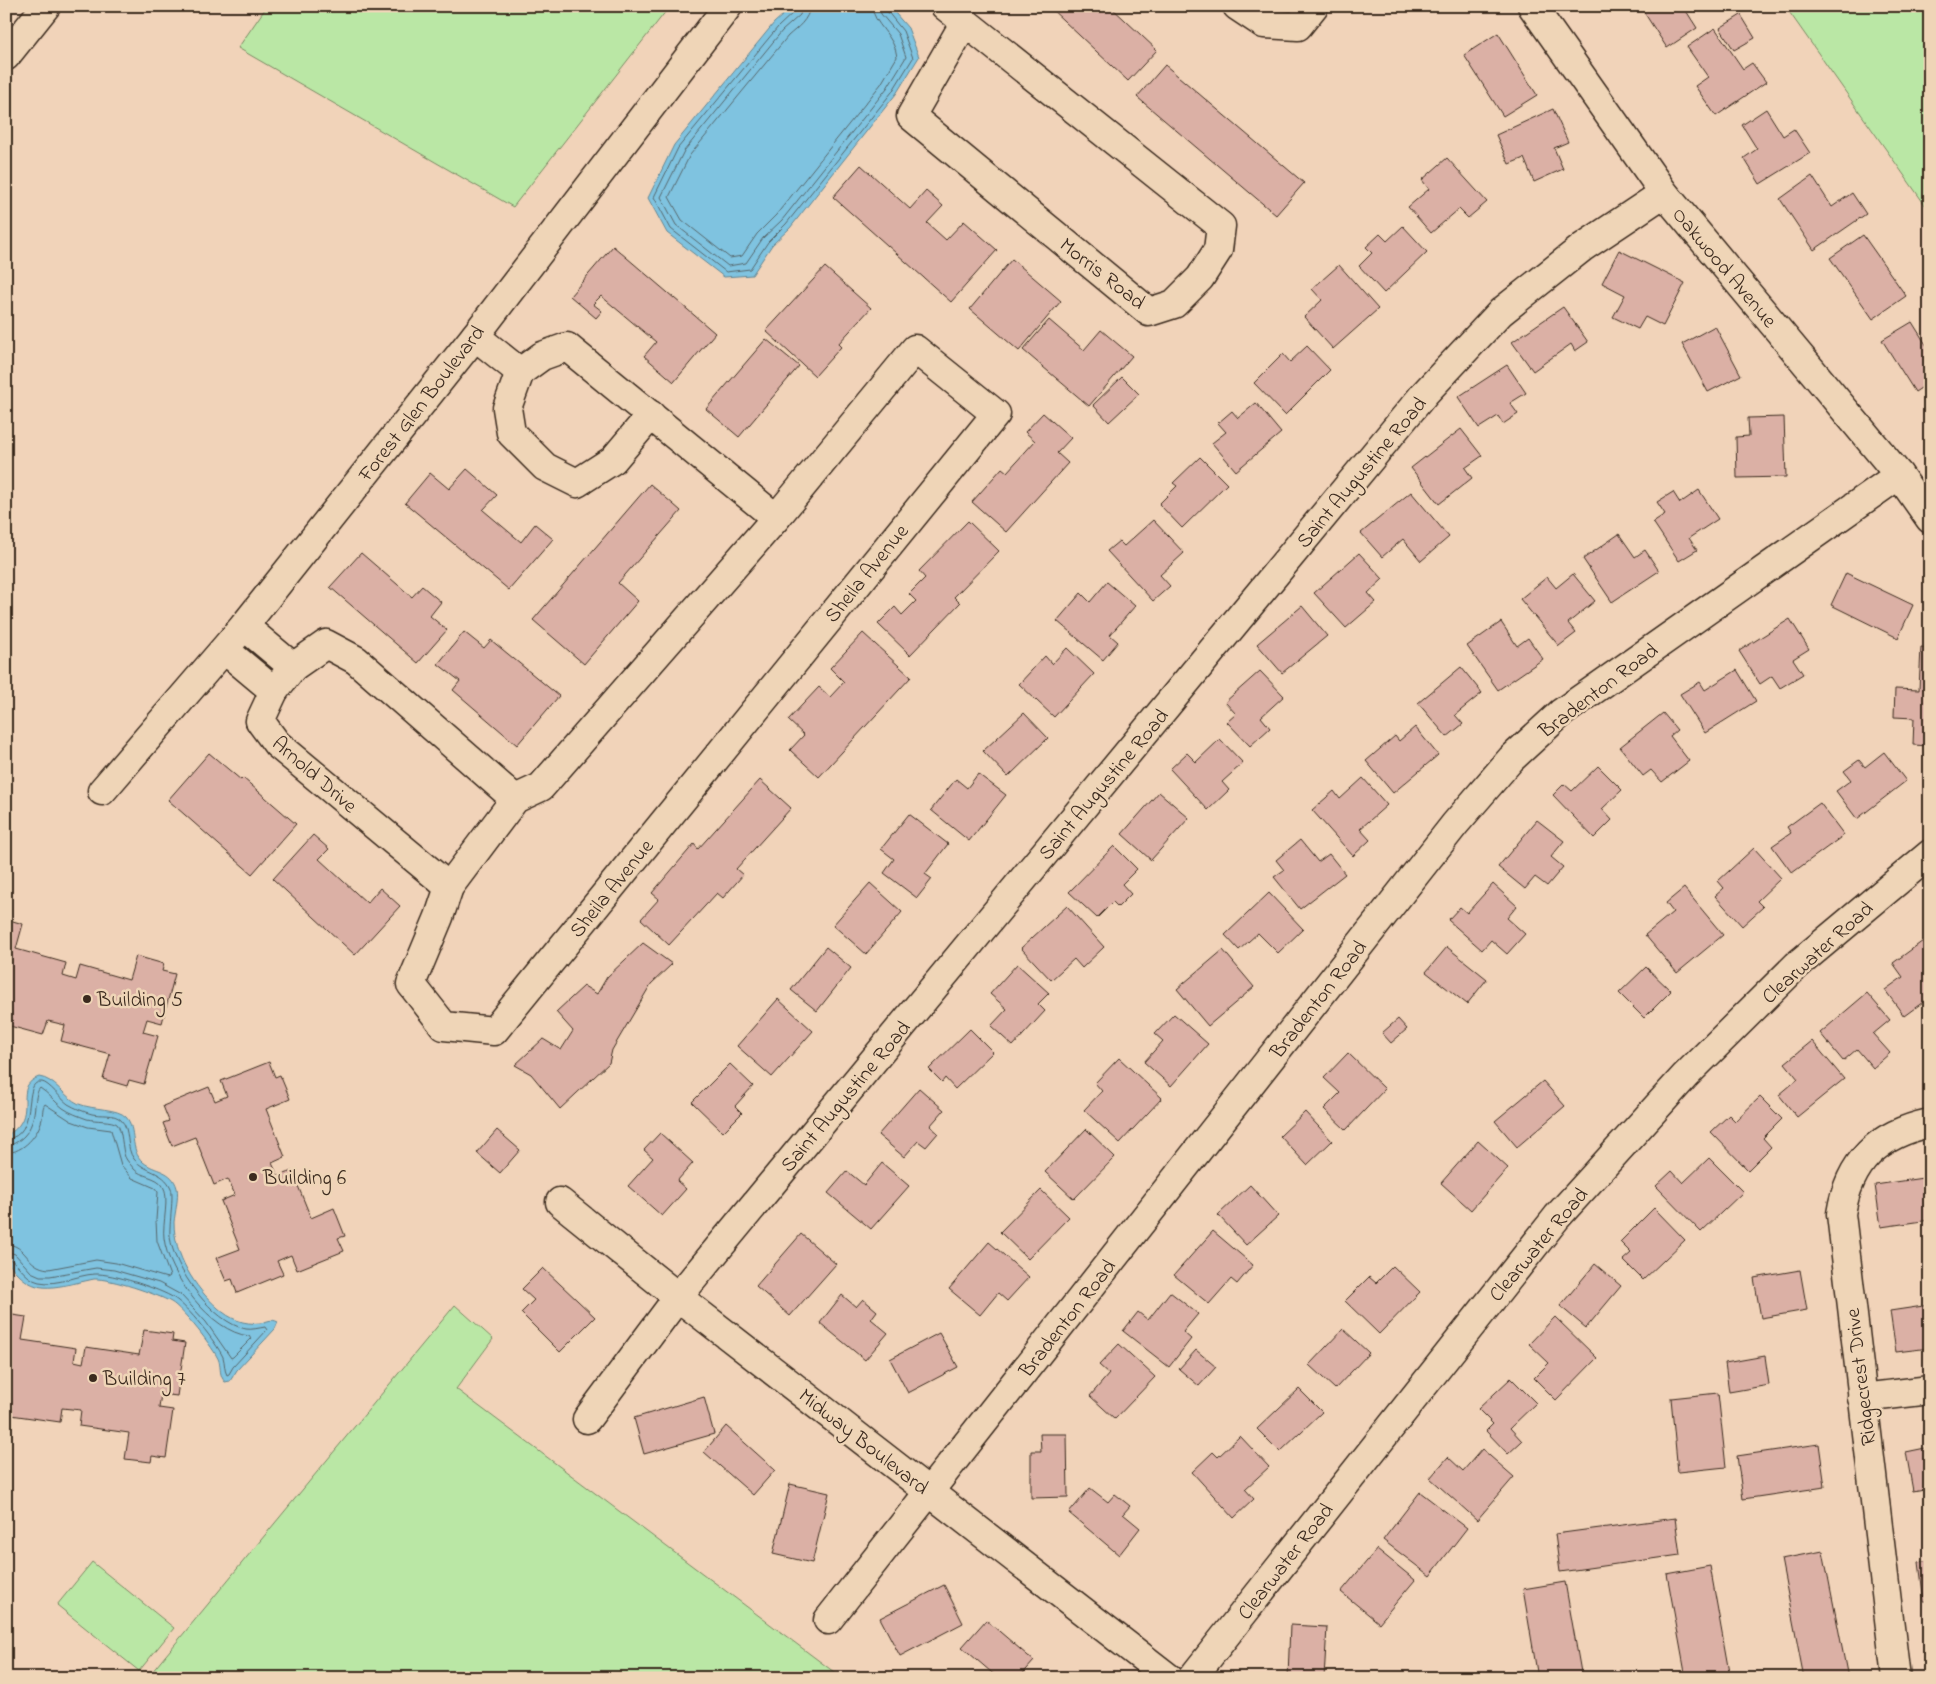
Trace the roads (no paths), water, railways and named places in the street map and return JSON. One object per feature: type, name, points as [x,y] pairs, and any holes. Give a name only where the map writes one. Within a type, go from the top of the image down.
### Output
[{"type":"street","points":[[6,56],[46,6]]},
{"type":"street","name":"Forest Glen Boulevard","points":[[102,791],[225,650],[475,336],[728,6]]},
{"type":"street","points":[[1237,6],[1264,24],[1298,26],[1314,6]]},
{"type":"street","name":"Oakwood Avenue","points":[[1532,6],[1664,194],[1900,475],[1930,519]]},
{"type":"street","name":"Morris Road","points":[[955,14],[1001,53],[1221,226],[1218,250],[1200,278],[1174,304],[1149,312],[911,116],[955,14]]},
{"type":"street","name":"Saint Augustine Road","points":[[587,1419],[678,1297],[1425,393],[1501,312],[1583,247],[1664,194]]},
{"type":"street","points":[[475,336],[520,372]]},
{"type":"street","points":[[225,650],[274,691],[293,667],[326,644],[356,660],[515,799],[541,787],[776,518],[567,347],[542,356],[520,372],[507,408],[511,433],[545,467],[577,483],[613,460],[650,415]]},
{"type":"street","name":"Sheila Avenue","points":[[515,799],[449,887],[440,917],[410,984],[444,1026],[494,1031],[996,414],[915,349],[776,518]]},
{"type":"street","name":"Bradenton Road","points":[[828,1620],[1455,824],[1511,759],[1561,713],[1900,475]]},
{"type":"street","points":[[244,626],[293,667]]},
{"type":"street","name":"Arnold Drive","points":[[274,691],[260,721],[277,744],[449,887]]},
{"type":"street","name":"Clearwater Road","points":[[1192,1678],[1557,1217],[1684,1076],[1797,965],[1930,854]]},
{"type":"street","name":"Ridgecrest Drive","points":[[1896,1678],[1841,1214],[1843,1199],[1852,1176],[1860,1164],[1881,1142],[1893,1134],[1910,1127],[1930,1123]]},
{"type":"street","name":"Midway Boulevard","points":[[560,1202],[678,1297],[1169,1678]]},
{"type":"street","points":[[1862,1398],[1930,1390]]},
{"type":"water","points":[[793,6],[889,6],[908,28],[919,57],[896,94],[790,228],[772,245],[752,275],[724,277],[667,233],[648,198],[674,145],[774,23]]},
{"type":"water","points":[[39,1077],[50,1081],[79,1104],[117,1112],[126,1117],[131,1127],[134,1146],[139,1157],[143,1162],[167,1174],[175,1182],[177,1200],[174,1222],[177,1246],[187,1270],[201,1290],[209,1300],[232,1318],[248,1323],[260,1323],[271,1320],[278,1322],[275,1329],[237,1370],[230,1381],[225,1382],[223,1379],[219,1361],[205,1339],[183,1312],[171,1302],[133,1287],[101,1279],[64,1286],[36,1286],[22,1277],[6,1260],[6,1136],[17,1128],[21,1122],[24,1116],[25,1096],[28,1085]]},
{"type":"place","name":"Building 5","points":[[87,999]]},
{"type":"place","name":"Building 6","points":[[253,1177]]},
{"type":"place","name":"Building 7","points":[[93,1378]]}]
